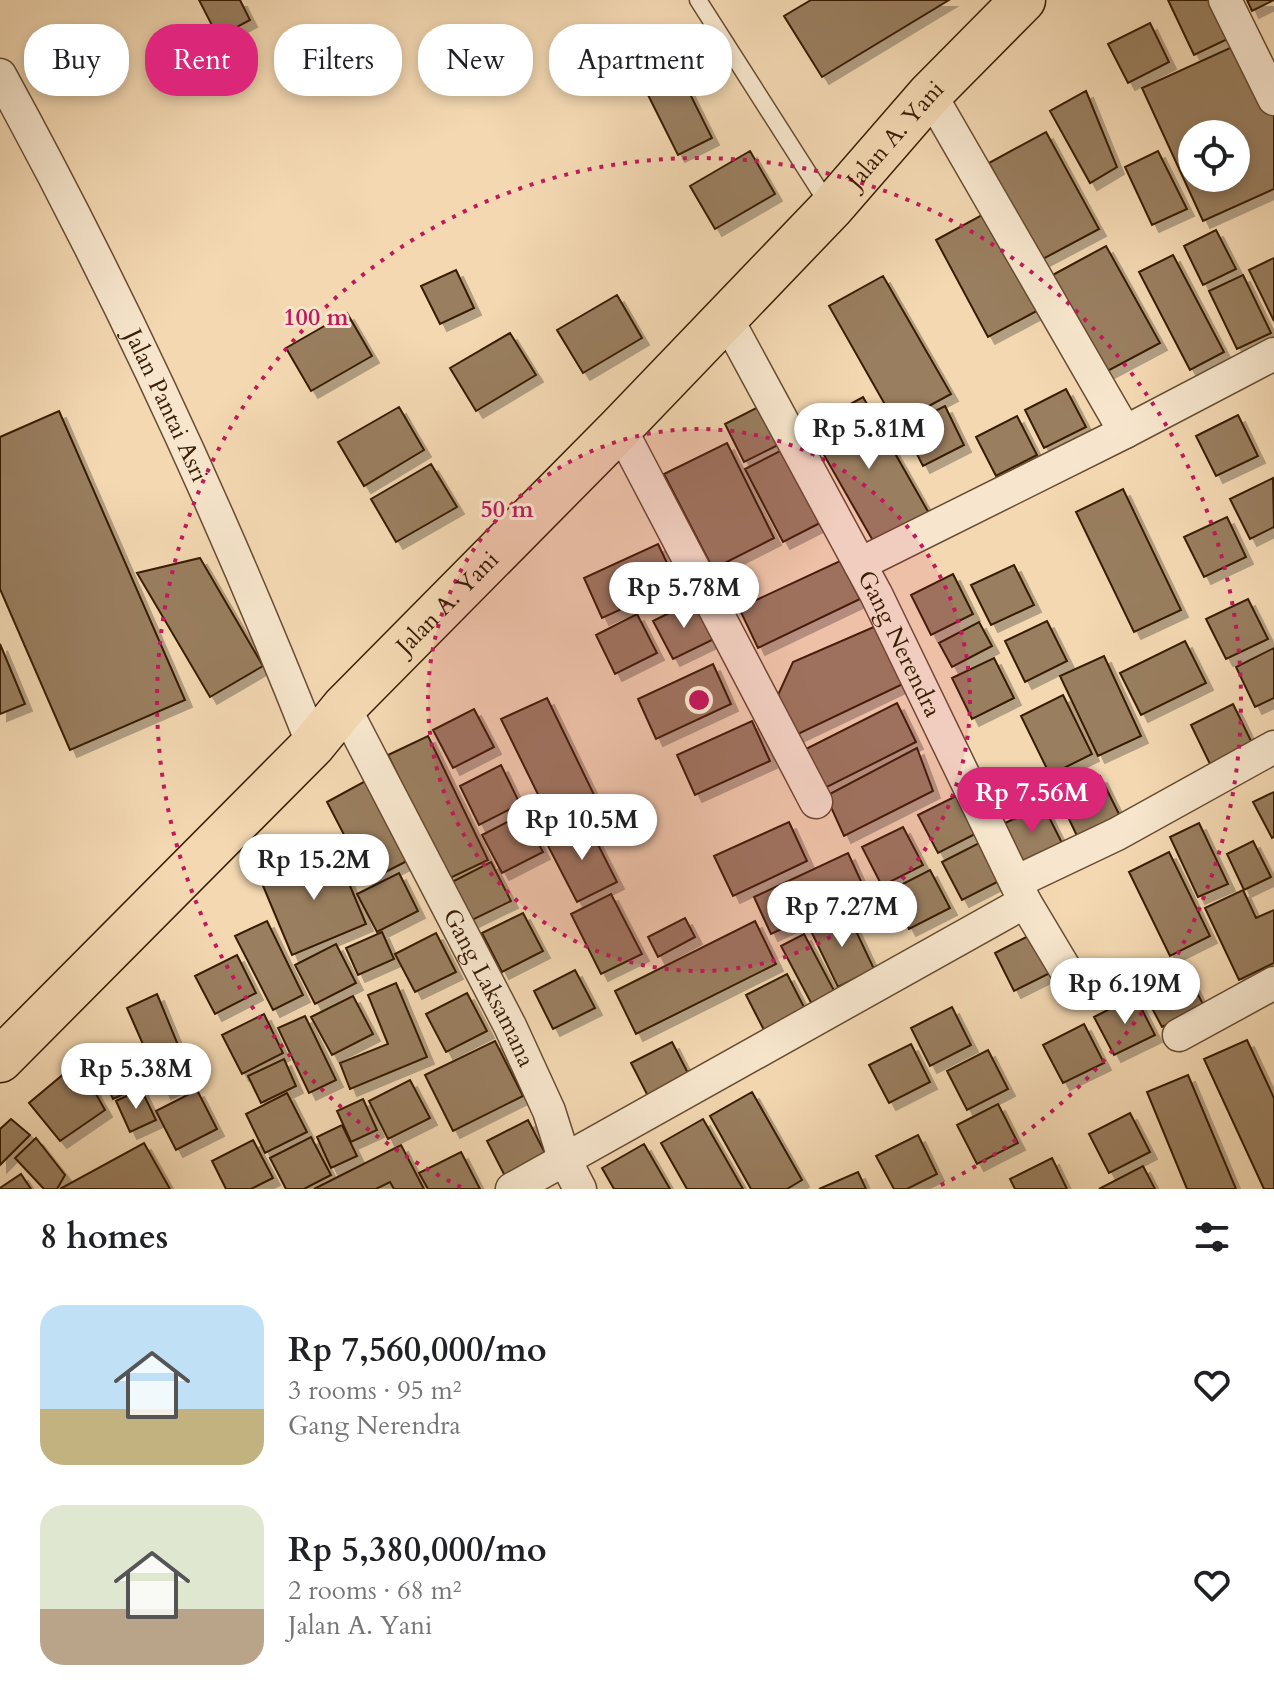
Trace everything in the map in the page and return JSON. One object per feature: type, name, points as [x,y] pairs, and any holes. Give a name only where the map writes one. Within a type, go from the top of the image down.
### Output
[{"type":"highway","name":"Jalan A. Yani","points":[[0,1060],[313,745],[344,707],[620,428],[831,208],[930,94],[1023,0]]},
{"type":"street","points":[[1225,0],[1274,99]]},
{"type":"street","name":"Jalan Pantai Asri","points":[[0,75],[56,177],[176,421],[256,602],[313,745]]},
{"type":"street","points":[[930,94],[1125,432]]},
{"type":"street","name":"Gang Nerendra","points":[[726,317],[860,564],[1020,892],[1068,974]]},
{"type":"street","points":[[860,564],[1274,354]]},
{"type":"street","points":[[620,428],[816,802]]},
{"type":"street","name":"Gang Laksamana","points":[[344,707],[510,1026],[549,1111],[564,1158],[580,1189]]},
{"type":"street","points":[[512,1189],[1117,834],[1274,747]]},
{"type":"street","points":[[1179,1035],[1274,983]]},
{"type":"lane","points":[[698,0],[831,208]]},
{"type":"building","points":[[199,0],[240,0],[250,20],[242,24],[211,24]]},
{"type":"building","points":[[811,0],[949,0],[822,77],[784,16]]},
{"type":"building","points":[[1168,0],[1219,0],[1236,35],[1194,55]]},
{"type":"building","points":[[1247,0],[1274,0],[1252,11]]},
{"type":"building","points":[[1150,23],[1169,62],[1128,83],[1108,44]]},
{"type":"building","points":[[1241,43],[1274,115],[1274,189],[1203,221],[1190,192],[1250,192],[1250,120],[1178,120],[1178,166],[1142,88]]},
{"type":"building","points":[[1086,91],[1117,167],[1090,183],[1050,111]]},
{"type":"building","points":[[648,96],[691,96],[712,138],[678,155]]},
{"type":"building","points":[[1046,132],[1099,229],[1041,260],[989,163]]},
{"type":"building","points":[[750,151],[775,194],[715,229],[690,186]]},
{"type":"building","points":[[1158,151],[1187,209],[1152,225],[1125,167]]},
{"type":"building","points":[[993,209],[1046,306],[988,337],[936,240]]},
{"type":"building","points":[[1216,230],[1236,269],[1203,285],[1184,246]]},
{"type":"building","points":[[1106,246],[1160,343],[1102,374],[1049,277]]},
{"type":"building","points":[[1173,255],[1224,352],[1190,370],[1139,272]]},
{"type":"building","points":[[1274,258],[1274,321],[1249,270]]},
{"type":"building","points":[[456,270],[474,308],[440,324],[421,286]]},
{"type":"building","points":[[1243,275],[1271,333],[1237,349],[1209,291]]},
{"type":"building","points":[[883,276],[951,394],[896,424],[829,306]]},
{"type":"building","points":[[617,295],[642,338],[583,373],[557,330]]},
{"type":"building","points":[[347,313],[372,356],[311,391],[286,348]]},
{"type":"building","points":[[510,333],[536,375],[476,411],[450,368]]},
{"type":"building","points":[[1066,389],[1086,427],[1044,448],[1025,410]]},
{"type":"building","points":[[863,397],[930,515],[876,546],[808,427]]},
{"type":"building","points":[[766,403],[786,441],[744,462],[725,424]]},
{"type":"building","points":[[945,406],[964,445],[923,466],[903,427]]},
{"type":"building","points":[[399,407],[424,450],[364,486],[338,442]]},
{"type":"building","points":[[59,411],[185,700],[70,750],[0,589],[0,437]]},
{"type":"building","points":[[1238,415],[1258,456],[1216,476],[1196,436]]},
{"type":"building","points":[[1017,416],[1037,455],[996,476],[976,437]]},
{"type":"building","points":[[727,443],[774,538],[713,569],[664,474]]},
{"type":"building","points":[[784,449],[822,522],[783,542],[745,469]]},
{"type":"building","points":[[431,464],[457,507],[396,542],[371,499]]},
{"type":"building","points":[[1273,478],[1274,527],[1250,539],[1230,499]]},
{"type":"building","points":[[1123,489],[1181,610],[1134,632],[1076,512]]},
{"type":"building","points":[[1227,517],[1246,557],[1204,577],[1184,537]]},
{"type":"building","points":[[658,544],[677,584],[602,618],[584,578]]},
{"type":"building","points":[[200,558],[263,666],[210,697],[137,573]]},
{"type":"building","points":[[840,561],[860,599],[758,648],[739,608]]},
{"type":"building","points":[[1014,565],[1034,605],[991,625],[971,585]]},
{"type":"building","points":[[953,574],[973,614],[931,635],[911,595]]},
{"type":"building","points":[[1248,599],[1268,639],[1226,659],[1206,619]]},
{"type":"building","points":[[695,600],[714,639],[673,659],[653,621]]},
{"type":"building","points":[[637,614],[657,653],[615,674],[596,635]]},
{"type":"building","points":[[1047,621],[1067,661],[1025,682],[1005,641]]},
{"type":"building","points":[[979,622],[992,646],[952,667],[939,643]]},
{"type":"building","points":[[876,626],[905,683],[796,735],[778,695],[793,662]]},
{"type":"building","points":[[1185,641],[1206,683],[1141,715],[1120,673]]},
{"type":"building","points":[[0,644],[25,704],[0,714]]},
{"type":"building","points":[[1274,648],[1274,698],[1255,707],[1236,667]]},
{"type":"building","points":[[1104,656],[1141,736],[1098,756],[1060,676]]},
{"type":"building","points":[[994,658],[1014,698],[972,719],[952,678]]},
{"type":"building","points":[[713,664],[731,704],[656,739],[638,699]]},
{"type":"building","points":[[1063,695],[1092,754],[1050,775],[1021,716]]},
{"type":"building","points":[[547,698],[598,803],[553,825],[501,719]]},
{"type":"building","points":[[897,703],[916,742],[821,790],[802,751]]},
{"type":"building","points":[[1233,704],[1253,745],[1211,766],[1191,725]]},
{"type":"building","points":[[474,709],[494,747],[453,768],[433,730]]},
{"type":"building","points":[[752,721],[770,761],[695,795],[677,755]]},
{"type":"building","points":[[428,736],[488,860],[448,879],[388,755]]},
{"type":"building","points":[[917,748],[933,791],[844,836],[826,796]]},
{"type":"building","points":[[501,765],[520,804],[479,825],[460,786]]},
{"type":"building","points":[[1100,776],[1120,816],[1077,836],[1058,796]]},
{"type":"building","points":[[369,779],[411,859],[368,881],[327,802]]},
{"type":"building","points":[[1274,792],[1274,837],[1272,838],[1253,802]]},
{"type":"building","points":[[960,794],[979,832],[938,853],[918,815]]},
{"type":"building","points":[[1043,805],[1063,845],[1020,866],[1001,825]]},
{"type":"building","points":[[523,814],[543,852],[502,873],[482,835]]},
{"type":"building","points":[[586,821],[617,882],[577,902],[546,842]]},
{"type":"building","points":[[789,822],[807,861],[733,896],[714,856]]},
{"type":"building","points":[[1199,823],[1228,884],[1198,897],[1170,837]]},
{"type":"building","points":[[903,827],[923,865],[882,886],[862,847]]},
{"type":"building","points":[[983,841],[1003,879],[962,900],[942,862]]},
{"type":"building","points":[[1253,841],[1271,877],[1244,890],[1227,854]]},
{"type":"building","points":[[335,850],[366,924],[292,955],[261,881]]},
{"type":"building","points":[[1169,852],[1210,936],[1170,956],[1129,872]]},
{"type":"building","points":[[848,853],[865,890],[771,934],[754,897]]},
{"type":"building","points":[[491,862],[511,901],[470,921],[450,883]]},
{"type":"building","points":[[930,870],[950,908],[909,929],[889,891]]},
{"type":"building","points":[[399,873],[418,911],[377,932],[357,894]]},
{"type":"building","points":[[1243,890],[1256,918],[1274,910],[1274,963],[1239,980],[1205,908]]},
{"type":"building","points":[[611,894],[642,954],[601,974],[571,914]]},
{"type":"building","points":[[847,912],[874,969],[838,987],[810,929]]},
{"type":"building","points":[[523,913],[543,951],[502,972],[482,933]]},
{"type":"building","points":[[685,918],[695,937],[658,957],[648,937]]},
{"type":"building","points":[[267,921],[303,995],[273,1010],[235,936]]},
{"type":"building","points":[[755,921],[776,964],[636,1034],[615,991]]},
{"type":"building","points":[[382,932],[394,959],[358,975],[346,948]]},
{"type":"building","points":[[1036,932],[1056,970],[1014,991],[995,953]]},
{"type":"building","points":[[436,933],[456,972],[415,992],[395,954]]},
{"type":"building","points":[[804,934],[839,1000],[816,1012],[781,946]]},
{"type":"building","points":[[336,944],[356,983],[315,1004],[295,965]]},
{"type":"building","points":[[237,955],[256,993],[215,1014],[195,976]]},
{"type":"building","points":[[1184,968],[1204,1006],[1162,1027],[1142,989]]},
{"type":"building","points":[[575,970],[595,1008],[553,1029],[534,991]]},
{"type":"building","points":[[787,974],[807,1013],[766,1034],[746,995]]},
{"type":"building","points":[[396,983],[427,1057],[350,1089],[340,1063],[388,1044],[368,995]]},
{"type":"building","points":[[467,993],[487,1031],[446,1052],[426,1014]]},
{"type":"building","points":[[157,994],[192,1079],[164,1092],[127,1008]]},
{"type":"building","points":[[353,996],[373,1034],[332,1055],[311,1017]]},
{"type":"building","points":[[1135,996],[1155,1035],[1114,1055],[1094,1017]]},
{"type":"building","points":[[952,1007],[971,1045],[930,1066],[911,1028]]},
{"type":"building","points":[[264,1014],[283,1053],[242,1074],[222,1035]]},
{"type":"building","points":[[305,1016],[336,1080],[309,1093],[278,1028]]},
{"type":"building","points":[[1084,1024],[1104,1063],[1063,1083],[1043,1045]]},
{"type":"building","points":[[1247,1040],[1274,1098],[1274,1189],[1264,1189],[1204,1059]]},
{"type":"building","points":[[495,1041],[523,1096],[453,1131],[425,1075]]},
{"type":"building","points":[[672,1042],[692,1081],[651,1102],[631,1063]]},
{"type":"building","points":[[124,1044],[143,1085],[113,1099],[94,1057]]},
{"type":"building","points":[[911,1044],[930,1082],[889,1103],[869,1065]]},
{"type":"building","points":[[988,1050],[1008,1089],[967,1110],[947,1071]]},
{"type":"building","points":[[284,1059],[296,1086],[261,1103],[248,1076]]},
{"type":"building","points":[[78,1062],[105,1110],[60,1141],[29,1103]]},
{"type":"building","points":[[1188,1075],[1236,1189],[1187,1189],[1147,1092]]},
{"type":"building","points":[[410,1080],[430,1118],[388,1139],[369,1101]]},
{"type":"building","points":[[141,1089],[156,1120],[130,1132],[116,1101]]},
{"type":"building","points":[[197,1090],[217,1129],[176,1150],[156,1111]]},
{"type":"building","points":[[752,1092],[802,1180],[787,1189],[751,1189],[710,1116]]},
{"type":"building","points":[[287,1093],[307,1132],[265,1153],[246,1114]]},
{"type":"building","points":[[363,1099],[377,1130],[351,1142],[337,1111]]},
{"type":"building","points":[[998,1104],[1018,1143],[977,1164],[957,1125]]},
{"type":"building","points":[[1130,1113],[1150,1152],[1109,1173],[1089,1134]]},
{"type":"building","points":[[11,1119],[30,1135],[0,1165],[0,1129]]},
{"type":"building","points":[[703,1119],[743,1189],[687,1189],[661,1143]]},
{"type":"building","points":[[528,1120],[548,1159],[507,1180],[487,1141]]},
{"type":"building","points":[[342,1125],[357,1156],[331,1168],[317,1137]]},
{"type":"building","points":[[918,1135],[937,1174],[907,1189],[894,1189],[876,1156]]},
{"type":"building","points":[[311,1137],[331,1175],[304,1189],[286,1189],[270,1158]]},
{"type":"building","points":[[36,1138],[65,1175],[57,1189],[44,1189],[15,1158]]},
{"type":"building","points":[[253,1140],[273,1178],[251,1189],[226,1189],[212,1161]]},
{"type":"building","points":[[144,1143],[170,1189],[60,1189]]},
{"type":"building","points":[[644,1144],[670,1189],[614,1189],[602,1168]]},
{"type":"building","points":[[401,1145],[424,1189],[394,1189],[390,1182],[376,1189],[314,1189]]},
{"type":"building","points":[[461,1152],[480,1189],[428,1189],[419,1173]]},
{"type":"building","points":[[1052,1158],[1067,1189],[1015,1189],[1010,1179]]},
{"type":"building","points":[[1143,1166],[1155,1189],[1099,1189]]},
{"type":"building","points":[[858,1172],[866,1189],[819,1189]]},
{"type":"building","points":[[21,1174],[31,1189],[0,1189],[0,1188]]}]
